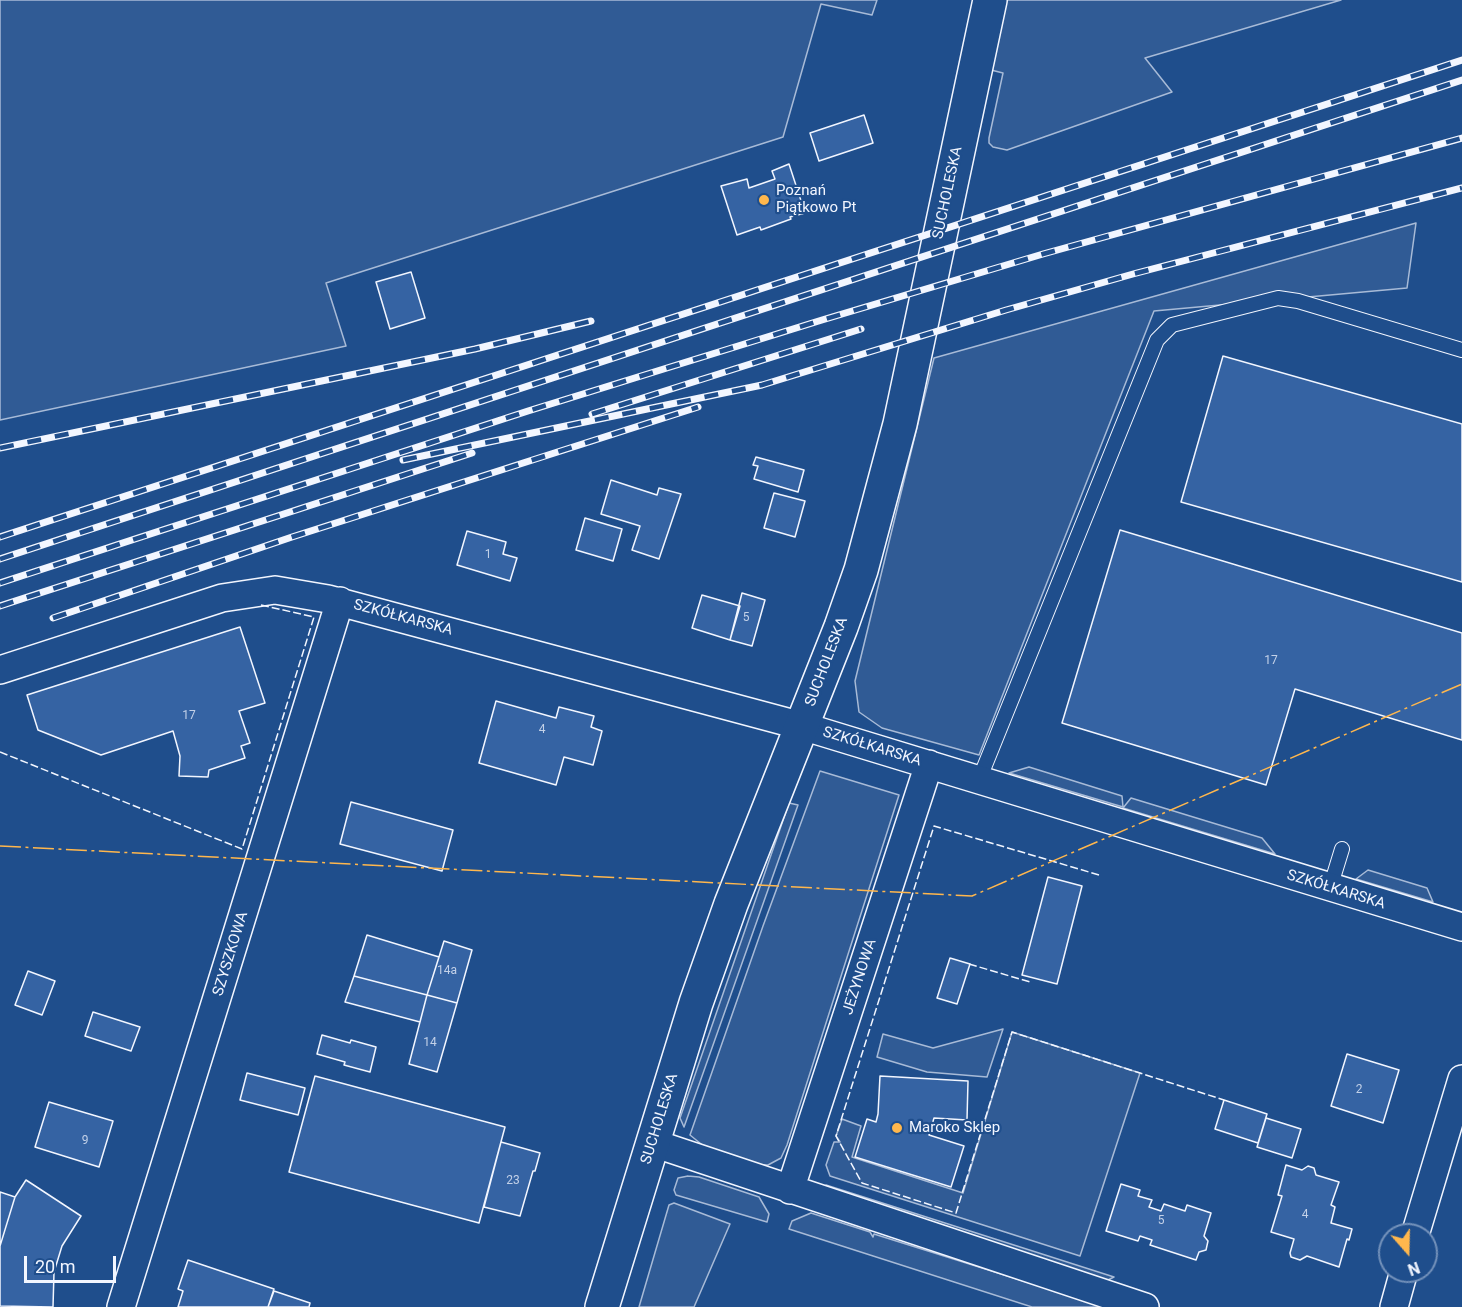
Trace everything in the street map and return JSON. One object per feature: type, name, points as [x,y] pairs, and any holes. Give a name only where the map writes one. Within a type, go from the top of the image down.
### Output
[{"type":"street","name":"SUCHOLESKA","points":[[602,1307],[696,1003],[731,904],[842,627],[878,512],[900,424],[990,0]]},
{"type":"street","name":"SZKÓŁKARSKA","points":[[0,670],[222,598],[275,590],[340,601],[802,726],[1462,927]]},
{"type":"street","name":"SZYSZKOWA","points":[[121,1307],[340,601]]},
{"type":"street","name":"JEŻYNOWA","points":[[790,1190],[929,764]]},
{"type":"street","points":[[1419,1223],[1462,1079]]},
{"type":"street","points":[[653,1143],[1145,1307]]},
{"type":"street","points":[[1394,1307],[1401,1283]]},
{"type":"lane","points":[[979,780],[1157,340],[1172,325],[1278,298],[1298,301],[1462,350]]},
{"type":"lane","points":[[1330,888],[1342,849]]},
{"type":"shaded area","points":[[0,0],[877,0],[872,15],[821,4],[783,137],[326,283],[346,346],[0,420]]},
{"type":"shaded area","points":[[1007,0],[1341,0],[1145,58],[1172,92],[1007,150],[993,147],[989,143],[989,138],[1003,73],[991,70]]},
{"type":"shaded area","points":[[1416,223],[1407,288],[1154,311],[979,755],[882,728],[859,712],[855,681],[934,358]]},
{"type":"shaded area","points":[[1029,767],[1122,796],[1123,807],[1009,773]]},
{"type":"shaded area","points":[[820,771],[899,795],[787,1145],[781,1158],[768,1165],[760,1165],[706,1148],[690,1135]]},
{"type":"shaded area","points":[[1131,798],[1262,838],[1275,854],[1123,808]]},
{"type":"shaded area","points":[[789,803],[798,805],[684,1127],[680,1118]]},
{"type":"shaded area","points":[[1368,870],[1427,888],[1433,902],[1356,879]]},
{"type":"shaded area","points":[[1003,1029],[987,1077],[927,1072],[877,1057],[883,1034],[933,1048]]},
{"type":"shaded area","points":[[1012,1032],[1140,1073],[1080,1256],[830,1176],[826,1165],[834,1142],[840,1142],[836,1136],[842,1119],[861,1126],[852,1157],[963,1193]]},
{"type":"shaded area","points":[[699,1177],[759,1197],[769,1214],[767,1222],[676,1195],[674,1190],[678,1178]]},
{"type":"shaded area","points":[[826,1185],[1114,1277],[1104,1282],[833,1192]]},
{"type":"shaded area","points":[[674,1203],[730,1224],[694,1307],[639,1307],[669,1205]]},
{"type":"shaded area","points":[[811,1213],[870,1232],[873,1237],[874,1234],[1106,1307],[1032,1307],[789,1229],[792,1221]]},
{"type":"building","points":[[864,115],[873,143],[819,161],[810,133]]},
{"type":"building","name":"Poznań Piątkowo Pt","points":[[789,164],[805,213],[761,230],[760,227],[737,235],[721,186],[747,179],[749,188],[775,179],[772,171]]},
{"type":"building","points":[[411,272],[425,318],[390,329],[376,282]]},
{"type":"building","points":[[1223,356],[1462,424],[1462,582],[1181,502]]},
{"type":"building","points":[[756,457],[804,470],[798,492],[754,479],[758,466],[753,465]]},
{"type":"building","points":[[611,480],[657,495],[659,488],[681,494],[659,559],[632,550],[640,526],[601,514]]},
{"type":"building","points":[[774,493],[805,501],[795,537],[764,528]]},
{"type":"building","points":[[585,518],[622,529],[613,561],[576,550]]},
{"type":"building","points":[[1120,530],[1462,633],[1462,740],[1295,689],[1266,785],[1062,723]]},
{"type":"building","points":[[467,531],[506,542],[503,554],[517,558],[510,581],[457,565]]},
{"type":"building","points":[[742,593],[765,600],[752,646],[730,640]]},
{"type":"building","points":[[702,595],[740,606],[730,640],[692,628]]},
{"type":"building","points":[[240,627],[265,703],[239,711],[250,743],[241,746],[245,758],[209,770],[208,777],[179,776],[180,756],[173,731],[101,755],[38,730],[27,695]]},
{"type":"building","points":[[496,701],[556,718],[559,707],[594,716],[591,727],[602,731],[593,765],[564,757],[556,785],[479,763]]},
{"type":"building","points":[[351,802],[453,830],[442,871],[340,844]]},
{"type":"building","points":[[1048,877],[1082,886],[1057,984],[1022,975]]},
{"type":"building","points":[[367,935],[439,957],[427,995],[354,976]]},
{"type":"building","points":[[444,941],[472,950],[457,1003],[427,995]]},
{"type":"building","points":[[950,958],[970,964],[957,1004],[937,998]]},
{"type":"building","points":[[28,971],[55,981],[42,1015],[15,1005]]},
{"type":"building","points":[[354,976],[427,995],[420,1022],[345,1002]]},
{"type":"building","points":[[427,995],[457,1003],[437,1072],[409,1064]]},
{"type":"building","points":[[93,1012],[140,1027],[131,1051],[85,1036]]},
{"type":"building","points":[[322,1035],[376,1047],[370,1072],[317,1054]]},
{"type":"building","points":[[1347,1054],[1399,1070],[1383,1123],[1331,1106]]},
{"type":"building","points":[[247,1073],[305,1088],[298,1115],[240,1100]]},
{"type":"building","points":[[315,1076],[505,1127],[479,1223],[289,1172]]},
{"type":"building","name":"Maroko Sklep","points":[[880,1076],[968,1081],[967,1120],[934,1118],[929,1135],[964,1146],[951,1187],[855,1157],[867,1119],[876,1122]]},
{"type":"building","points":[[1224,1100],[1267,1114],[1258,1143],[1215,1129]]},
{"type":"building","points":[[49,1102],[113,1121],[99,1167],[35,1147]]},
{"type":"building","points":[[1266,1118],[1301,1129],[1292,1158],[1257,1147]]},
{"type":"building","points":[[501,1142],[540,1153],[520,1216],[484,1207]]},
{"type":"building","points":[[1286,1165],[1302,1170],[1308,1166],[1314,1168],[1316,1175],[1339,1182],[1331,1205],[1335,1207],[1331,1223],[1352,1229],[1339,1267],[1307,1256],[1300,1260],[1291,1257],[1294,1239],[1271,1232],[1282,1196],[1278,1195]]},
{"type":"building","points":[[26,1180],[81,1216],[62,1246],[54,1272],[53,1307],[0,1306],[0,1246],[15,1197]]},
{"type":"building","points":[[1121,1184],[1140,1190],[1138,1196],[1152,1200],[1149,1207],[1161,1211],[1164,1204],[1185,1211],[1187,1205],[1211,1213],[1204,1236],[1208,1241],[1206,1250],[1199,1252],[1196,1260],[1150,1245],[1152,1240],[1140,1236],[1138,1241],[1106,1231]]},
{"type":"building","points":[[0,1192],[15,1197],[0,1246]]},
{"type":"building","points":[[188,1260],[274,1289],[268,1307],[178,1307],[183,1291],[178,1289]]},
{"type":"building","points":[[274,1291],[310,1303],[309,1307],[268,1307]]},
{"type":"railway","points":[[0,537],[1462,60]]},
{"type":"railway","points":[[0,559],[1462,80]]},
{"type":"railway","points":[[0,583],[528,411],[822,320],[1043,254],[1462,138]]},
{"type":"railway","points":[[403,460],[762,385],[1006,310],[1133,274],[1462,188]]},
{"type":"railway","points":[[0,448],[475,349],[591,321]]},
{"type":"railway","points":[[592,414],[861,329]]},
{"type":"railway","points":[[53,618],[292,537],[698,407]]},
{"type":"railway","points":[[0,606],[472,453]]},
{"type":"fence","points":[[0,752],[242,849],[314,617],[261,605]]},
{"type":"fence","points":[[1099,875],[934,826],[836,1136],[862,1183],[956,1213],[1012,1032],[1224,1100]]},
{"type":"fence","points":[[969,964],[1030,982]]},
{"type":"power","points":[[0,846],[972,896],[1462,684]]},
{"type":"place","name":"Poznań Piątkowo Pt","points":[[764,200]]},
{"type":"place","name":"Maroko Sklep","points":[[897,1128]]}]
